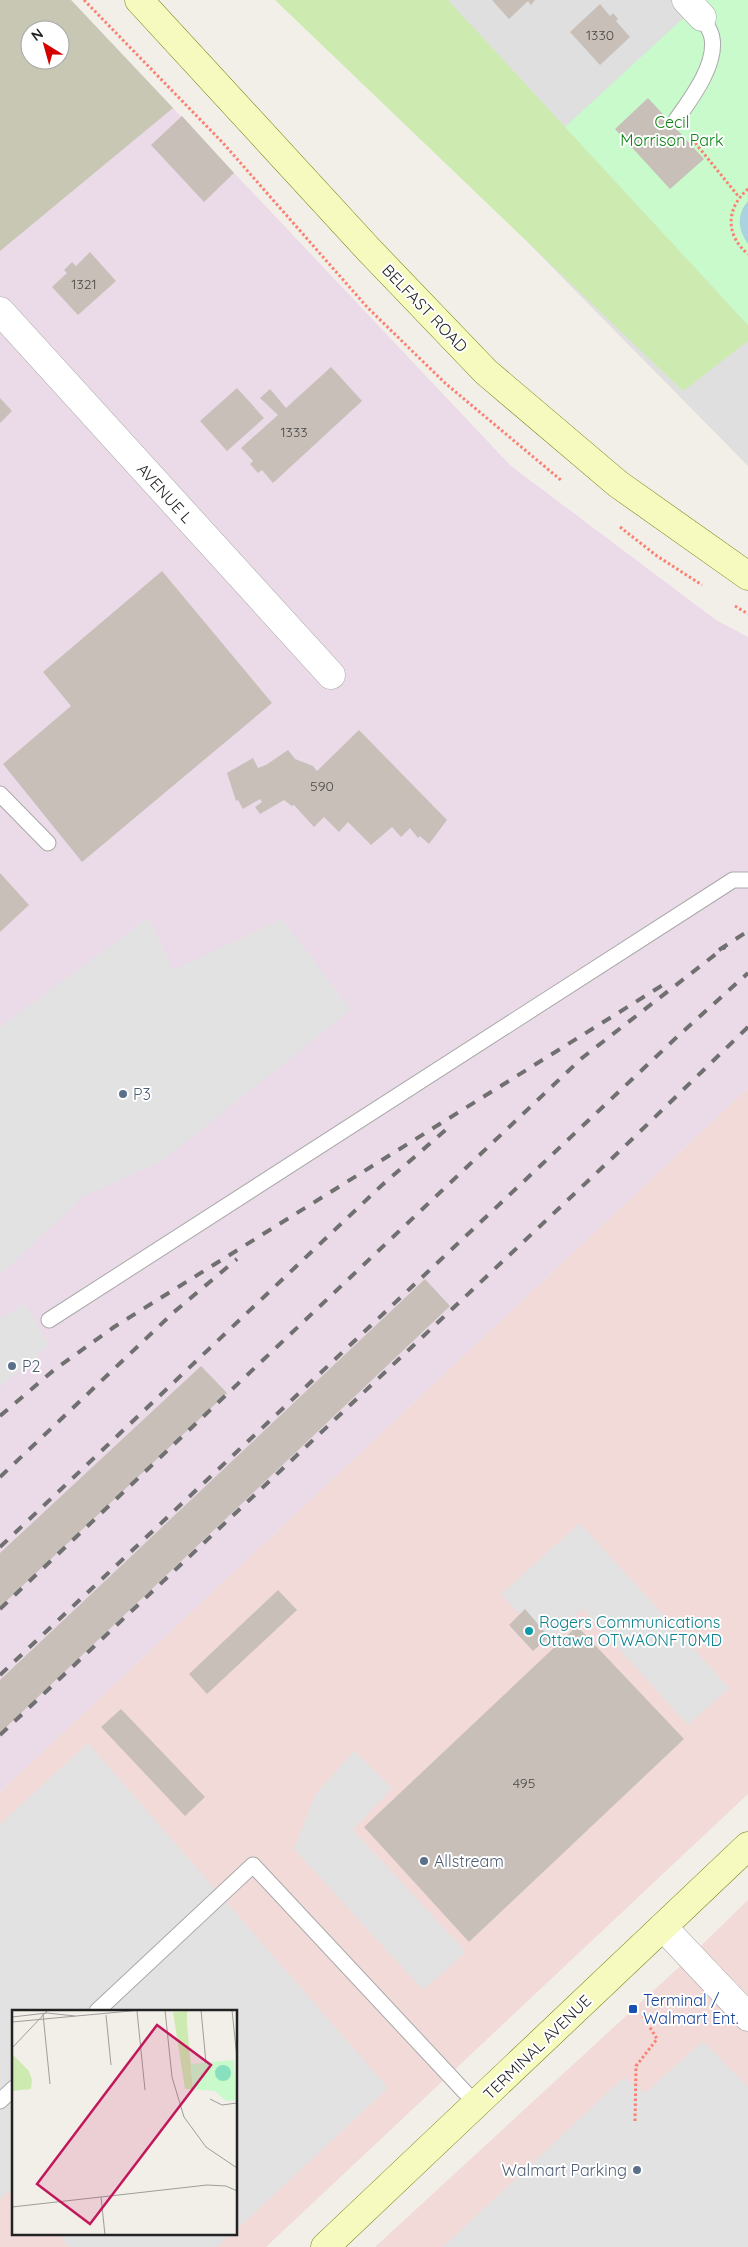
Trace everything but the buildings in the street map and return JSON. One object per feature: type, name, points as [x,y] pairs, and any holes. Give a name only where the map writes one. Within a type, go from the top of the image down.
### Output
[{"type":"street","name":"BELFAST ROAD","points":[[139,0],[369,250],[486,372],[618,484],[748,576]]},
{"type":"street","name":"AVENUE L","points":[[0,311],[331,676]]},
{"type":"street","name":"TERMINAL AVENUE","points":[[325,2247],[477,2105],[748,1846]]},
{"type":"street","points":[[663,1927],[748,2017]]},
{"type":"lane","points":[[676,120],[694,94],[711,55],[712,38],[694,9]]},
{"type":"lane","points":[[0,794],[48,843]]},
{"type":"lane","points":[[49,1320],[136,1262],[733,880],[748,880]]},
{"type":"lane","points":[[98,2010],[253,1865],[477,2105]]},
{"type":"lane","points":[[0,2101],[12,2090]]},
{"type":"path","points":[[676,120],[739,197]]},
{"type":"path","points":[[748,189],[739,197],[732,209],[730,222],[733,236],[740,247],[748,254]]},
{"type":"path","points":[[635,2121],[636,2066],[657,2039],[643,2016]]},
{"type":"shaded area","points":[[0,0],[71,0],[511,466],[716,620],[748,637],[748,1088],[0,1792]]},
{"type":"shaded area","points":[[0,0],[71,0],[173,108],[0,251]]},
{"type":"shaded area","points":[[289,0],[748,0],[748,466]]},
{"type":"shaded area","name":"P3","points":[[148,918],[173,970],[282,919],[351,1010],[162,1161],[84,1196],[0,1275],[0,1027]]},
{"type":"shaded area","points":[[748,1088],[748,1794],[266,2247],[0,2247],[0,1792]]},
{"type":"shaded area","name":"P2","points":[[25,1303],[49,1345],[0,1387],[0,1319]]},
{"type":"shaded area","points":[[580,1523],[729,1688],[688,1725],[583,1609],[545,1643],[501,1594]]},
{"type":"shaded area","points":[[88,1743],[388,2088],[238,2228],[238,2010],[12,2010],[12,2190],[0,2199],[0,1824]]},
{"type":"shaded area","points":[[354,1751],[392,1788],[353,1830],[466,1952],[423,1990],[294,1849],[315,1795]]},
{"type":"shaded area","points":[[748,1900],[748,2247],[375,2247],[678,1968]]},
{"type":"shaded area","name":"Walmart Parking","points":[[703,2041],[748,2087],[748,2247],[443,2247],[624,2077],[645,2093]]},
{"type":"shaded area","points":[[59,2234],[231,2234],[217,2247],[69,2247]]},
{"type":"green space","points":[[275,0],[448,0],[748,325],[748,341],[683,391]]},
{"type":"green space","name":"Cecil Morrison Park","points":[[703,0],[748,0],[748,325],[565,127]]},
{"type":"water","points":[[748,201],[748,244],[740,228],[740,217]]},
{"type":"railway","points":[[719,950],[748,931]]},
{"type":"railway","points":[[0,1609],[582,1058],[725,947]]},
{"type":"railway","points":[[0,1675],[678,1036],[748,973]]},
{"type":"railway","points":[[0,1416],[54,1370],[114,1327],[666,983]]},
{"type":"railway","points":[[0,1735],[624,1147],[748,1027]]},
{"type":"railway","points":[[0,1547],[381,1186],[449,1127]]},
{"type":"railway","points":[[0,1477],[174,1312],[237,1259]]},
{"type":"place","name":"P3","points":[[123,1094]]},
{"type":"place","name":"P2","points":[[12,1366]]},
{"type":"place","name":"Rogers Communications Ottawa OTWAONFT0MD","points":[[529,1631]]},
{"type":"place","name":"Allstream","points":[[424,1861]]},
{"type":"place","name":"Terminal / Walmart Ent.","points":[[633,2009]]},
{"type":"place","name":"Walmart Parking","points":[[637,2170]]}]
